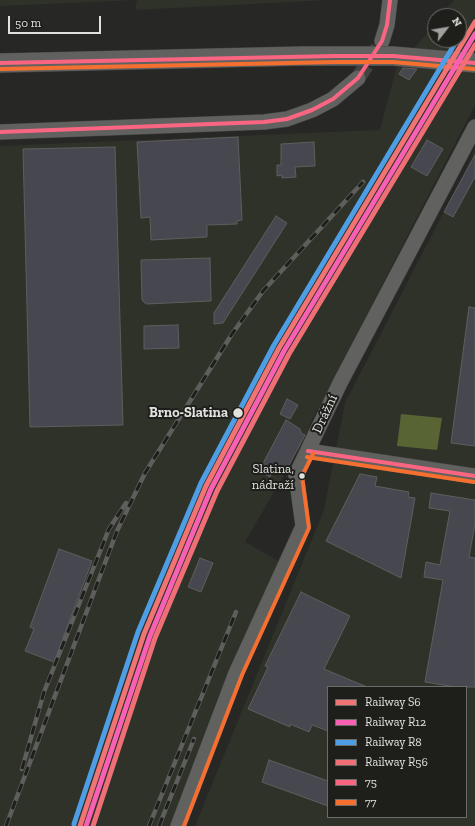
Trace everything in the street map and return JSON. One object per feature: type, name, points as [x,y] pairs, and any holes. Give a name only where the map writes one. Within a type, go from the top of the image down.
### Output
[{"type":"street","points":[[382,40],[387,25],[390,0]]},
{"type":"street","points":[[0,63],[302,56],[393,56],[475,63]]},
{"type":"street","points":[[0,132],[264,122],[287,119],[312,110],[333,99],[358,78]]},
{"type":"street","name":"Drážní","points":[[178,826],[236,672],[303,526],[296,475],[340,383],[475,127]]},
{"type":"street","points":[[308,451],[475,476]]},
{"type":"shaded area","points":[[0,0],[137,0],[0,6]]},
{"type":"shaded area","points":[[137,0],[328,0],[135,10]]},
{"type":"shaded area","points":[[454,0],[475,0],[475,105],[309,426],[308,433],[245,542],[280,562],[240,645],[172,826],[0,826],[0,146],[380,130],[396,69],[427,33],[427,48],[467,48],[467,8],[448,8]]},
{"type":"shaded area","points":[[475,147],[475,826],[195,826],[324,510],[345,403],[469,163]]},
{"type":"shaded area","points":[[401,414],[442,418],[437,450],[397,446]]},
{"type":"building","points":[[403,68],[417,69],[409,80],[399,74]]},
{"type":"building","points":[[238,137],[242,220],[237,221],[237,224],[207,225],[207,237],[151,240],[150,217],[141,218],[137,142]]},
{"type":"building","points":[[427,140],[443,149],[427,176],[411,167]]},
{"type":"building","points":[[314,142],[315,166],[295,167],[296,177],[282,178],[282,175],[277,176],[277,165],[281,165],[281,144]]},
{"type":"building","points":[[115,147],[123,425],[30,427],[23,149]]},
{"type":"building","points":[[475,155],[475,177],[453,217],[444,212]]},
{"type":"building","points":[[276,216],[287,223],[223,323],[214,324],[214,313]]},
{"type":"building","points":[[210,258],[211,301],[146,304],[142,300],[141,260]]},
{"type":"building","points":[[469,307],[475,308],[475,446],[451,443]]},
{"type":"building","points":[[178,325],[179,348],[144,349],[144,326]]},
{"type":"building","points":[[287,399],[298,405],[290,419],[280,414]]},
{"type":"building","points":[[286,420],[300,429],[301,433],[305,435],[287,469],[276,464],[270,477],[259,471]]},
{"type":"building","points":[[360,474],[377,477],[375,486],[409,492],[408,497],[415,498],[401,578],[326,541]]},
{"type":"building","points":[[431,493],[475,500],[475,524],[469,557],[475,558],[475,687],[449,686],[425,682],[443,580],[424,577],[426,562],[440,565],[450,511],[429,508]]},
{"type":"building","points":[[59,549],[92,561],[54,662],[25,651],[34,629],[30,627]]},
{"type":"building","points":[[200,558],[213,563],[201,592],[188,587]]},
{"type":"building","points":[[301,592],[350,616],[324,669],[365,686],[327,686],[327,731],[312,725],[309,732],[290,724],[290,727],[248,709],[268,667],[265,666]]},
{"type":"building","points":[[269,760],[327,781],[327,806],[262,782]]},
{"type":"tunnel","points":[[358,78],[378,48]]},
{"type":"railway","points":[[6,826],[117,531],[145,473],[232,334],[263,291],[363,182]]},
{"type":"railway","points":[[22,769],[44,692],[109,529],[126,503]]},
{"type":"railway","points":[[149,826],[236,612]]},
{"type":"railway","points":[[159,826],[194,739]]},
{"type":"rail line","name":"S6","points":[[80,826],[144,634],[206,486],[279,348],[475,22]]},
{"type":"rail line","name":"R12","points":[[86,826],[150,636],[211,489],[284,351],[475,34]]},
{"type":"rail line","name":"R56","points":[[93,826],[155,638],[217,491],[289,354],[475,45]]},
{"type":"rail line","name":"R8","points":[[74,824],[138,632],[201,483],[274,345],[452,48]]},
{"type":"transit line","name":"75","points":[[0,132],[264,122],[287,119],[312,110],[333,99],[358,78],[382,41],[387,25],[390,0]]},
{"type":"transit line","name":"75","points":[[0,63],[335,56],[393,56],[475,63]]},
{"type":"transit line","name":"77","points":[[0,69],[335,62],[393,62],[474,69]]},
{"type":"transit line","name":"75","points":[[308,451],[475,476]]},
{"type":"transit line","name":"77","points":[[184,826],[242,675],[309,528],[302,476],[313,454]]},
{"type":"transit line","name":"77","points":[[307,457],[474,482]]},
{"type":"place","name":"Brno-Slatina","points":[[238,413]]},
{"type":"place","name":"Slatina, nádraží","points":[[302,476]]}]
